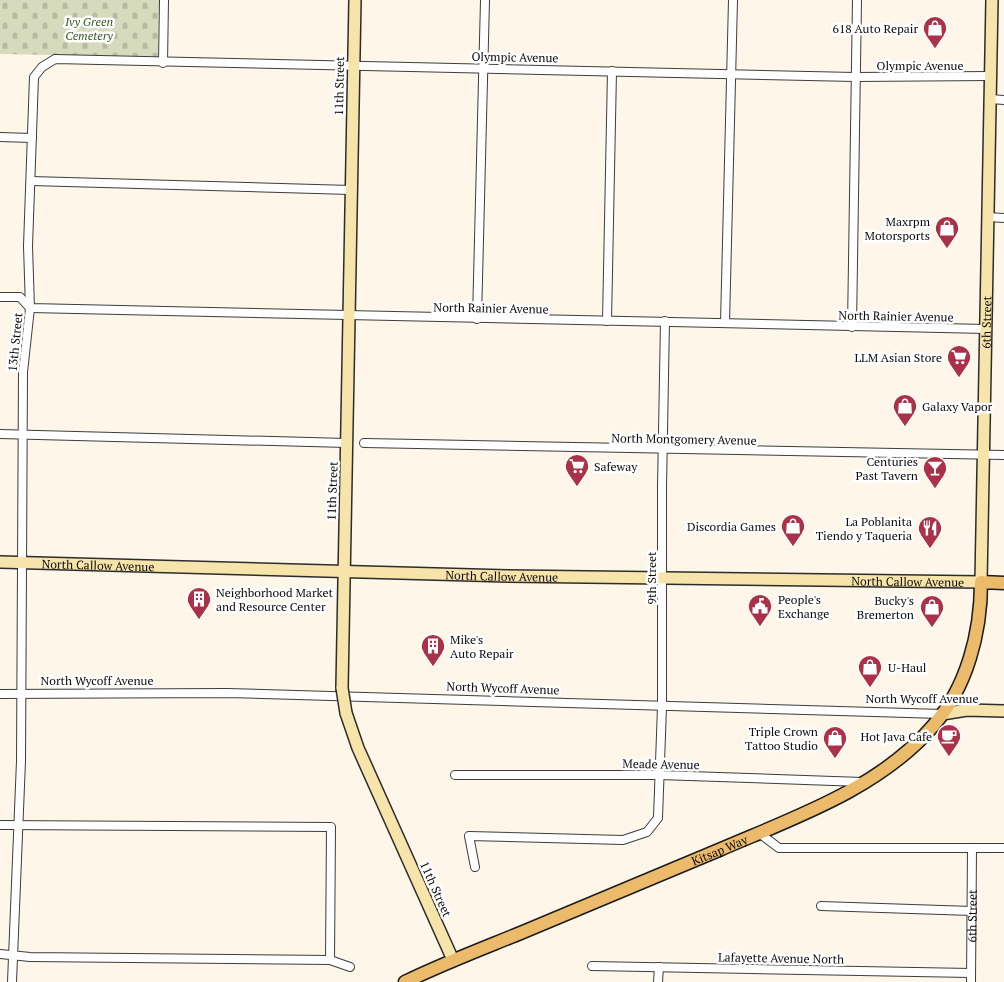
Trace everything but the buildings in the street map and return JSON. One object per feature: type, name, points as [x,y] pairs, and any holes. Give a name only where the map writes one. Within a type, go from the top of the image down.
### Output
[{"type":"main road","name":"11th Street","points":[[355,0],[342,688],[346,713],[358,748],[453,960]]},
{"type":"main road","name":"6th Street","points":[[974,644],[980,612],[981,582],[992,0]]},
{"type":"main road","name":"North Callow Avenue","points":[[0,562],[662,578],[1004,583]]},
{"type":"main road","name":"Kitsap Way","points":[[405,982],[453,960],[758,833],[867,782],[914,746],[942,714],[960,682],[974,644]]},
{"type":"main road","name":"North Wycoff Avenue","points":[[942,714],[967,710],[1004,712]]},
{"type":"street","points":[[163,63],[164,0]]},
{"type":"street","points":[[477,319],[486,0]]},
{"type":"street","points":[[725,323],[733,0]]},
{"type":"street","points":[[852,327],[857,0]]},
{"type":"street","name":"Olympic Avenue","points":[[42,66],[55,60],[855,77],[990,76]]},
{"type":"street","name":"13th Street","points":[[12,982],[21,761],[23,372],[30,308],[28,246],[34,78],[42,66]]},
{"type":"street","points":[[607,321],[612,71]]},
{"type":"street","points":[[990,99],[1004,100]]},
{"type":"street","points":[[0,137],[32,138]]},
{"type":"street","points":[[31,181],[351,190]]},
{"type":"street","points":[[988,217],[1004,218]]},
{"type":"street","name":"North Rainier Avenue","points":[[0,297],[20,297],[30,308],[986,329]]},
{"type":"street","name":"9th Street","points":[[475,867],[469,836],[623,840],[648,832],[658,818],[662,708],[662,450],[665,321]]},
{"type":"street","points":[[0,434],[347,443]]},
{"type":"street","name":"North Montgomery Avenue","points":[[364,443],[1004,455]]},
{"type":"street","name":"North Wycoff Avenue","points":[[0,694],[227,693],[662,708],[942,714]]},
{"type":"street","name":"Meade Avenue","points":[[455,775],[659,775],[867,782]]},
{"type":"street","points":[[0,825],[331,827],[330,960]]},
{"type":"street","points":[[758,833],[779,848],[1004,848]]},
{"type":"street","name":"6th Street","points":[[971,982],[972,848]]},
{"type":"street","points":[[821,906],[972,911]]},
{"type":"street","points":[[0,954],[30,957],[330,960],[350,967]]},
{"type":"street","name":"Lafayette Avenue North","points":[[592,966],[970,973]]},
{"type":"street","points":[[658,982],[659,967]]},
{"type":"green space","name":"Ivy Green Cemetery","points":[[0,0],[159,0],[158,57],[0,54]]},
{"type":"place","name":"618 Auto Repair","points":[[935,49]]},
{"type":"place","name":"Maxrpm Motorsports","points":[[947,249]]},
{"type":"place","name":"LLM Asian Store","points":[[959,378]]},
{"type":"place","name":"Galaxy Vapor","points":[[905,427]]},
{"type":"place","name":"Safeway","points":[[577,487]]},
{"type":"place","name":"Centuries Past Tavern","points":[[935,489]]},
{"type":"place","name":"Discordia Games","points":[[793,547]]},
{"type":"place","name":"La Poblanita Tiendo y Taqueria","points":[[930,549]]},
{"type":"place","name":"Neighborhood Market and Resource Center","points":[[199,620]]},
{"type":"place","name":"People's Exchange","points":[[760,627]]},
{"type":"place","name":"Bucky's Bremerton","points":[[932,628]]},
{"type":"place","name":"Mike's Auto Repair","points":[[433,667]]},
{"type":"place","name":"U-Haul","points":[[870,688]]},
{"type":"place","name":"Hot Java Cafe","points":[[949,757]]},
{"type":"place","name":"Triple Crown Tattoo Studio","points":[[835,759]]}]
